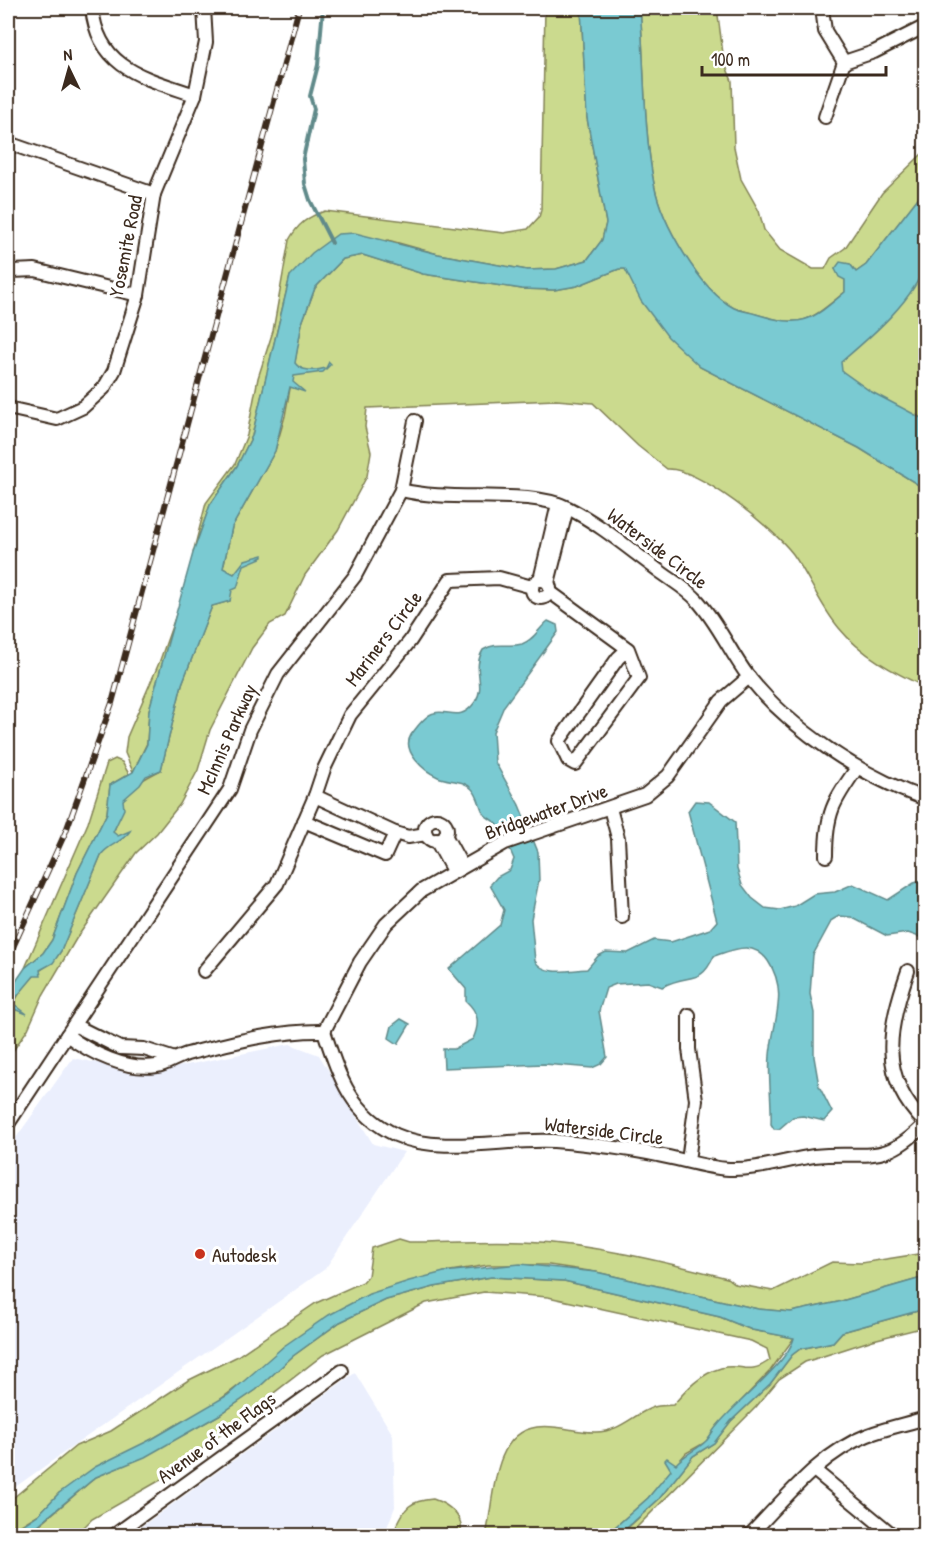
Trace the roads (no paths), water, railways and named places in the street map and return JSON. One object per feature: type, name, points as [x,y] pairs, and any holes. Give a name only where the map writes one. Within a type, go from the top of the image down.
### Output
[{"type":"street","points":[[92,8],[94,29],[108,52],[134,75],[195,95]]},
{"type":"street","name":"Yosemite Road","points":[[8,408],[57,418],[83,407],[104,388],[114,370],[138,295],[154,194],[195,95],[206,42],[204,8]]},
{"type":"street","points":[[822,8],[825,31],[844,62]]},
{"type":"street","points":[[844,62],[874,52],[926,26]]},
{"type":"street","points":[[825,117],[844,62]]},
{"type":"street","points":[[8,143],[154,194]]},
{"type":"street","points":[[12,271],[35,270],[138,295]]},
{"type":"street","name":"McInnis Parkway","points":[[8,1124],[230,789],[250,730],[278,674],[355,576],[401,490],[415,421]]},
{"type":"street","name":"Waterside Circle","points":[[401,490],[435,497],[530,499],[563,506],[601,528],[696,598],[749,677],[812,737],[857,768],[896,788],[926,799]]},
{"type":"street","points":[[542,585],[563,506]]},
{"type":"street","name":"Mariners Circle","points":[[204,971],[277,884],[315,796],[324,769],[350,715],[410,641],[450,580],[499,578],[542,585],[628,650]]},
{"type":"street","points":[[628,650],[639,678],[575,764],[568,760],[559,741],[618,658],[628,650]]},
{"type":"street","name":"Bridgewater Drive","points":[[324,1031],[360,962],[386,924],[421,891],[505,843],[645,795],[668,776],[721,701],[749,677]]},
{"type":"street","points":[[826,856],[826,825],[831,810],[857,768]]},
{"type":"street","points":[[315,796],[395,833],[408,837],[436,836],[457,869]]},
{"type":"street","points":[[609,808],[618,838],[622,917]]},
{"type":"street","points":[[304,821],[385,855],[395,833]]},
{"type":"street","points":[[908,970],[894,1012],[891,1045],[895,1075],[907,1105],[925,1123]]},
{"type":"street","points":[[688,1161],[696,1100],[689,1049],[689,1015]]},
{"type":"street","points":[[70,1030],[120,1048],[144,1049],[172,1058],[296,1030],[324,1031]]},
{"type":"street","name":"Waterside Circle","points":[[324,1031],[340,1076],[353,1102],[376,1123],[398,1136],[423,1143],[552,1141],[636,1150],[727,1169],[752,1168],[816,1156],[884,1155],[912,1137],[925,1123]]},
{"type":"street","name":"Avenue of the Flags","points":[[113,1536],[342,1371]]},
{"type":"street","points":[[749,1536],[814,1470],[836,1452],[866,1436],[926,1418]]},
{"type":"street","points":[[814,1470],[894,1536]]},
{"type":"water","points":[[581,8],[640,8],[650,162],[658,200],[673,235],[696,271],[721,299],[734,308],[784,321],[805,320],[814,316],[845,292],[845,280],[839,277],[835,269],[840,262],[850,264],[856,272],[866,265],[925,189],[927,247],[920,277],[890,317],[841,362],[842,371],[870,391],[925,420],[925,489],[859,448],[700,367],[668,337],[641,301],[625,269],[619,269],[577,286],[554,290],[522,289],[423,274],[363,255],[343,259],[315,288],[302,323],[295,363],[309,370],[326,368],[329,362],[331,364],[323,372],[294,376],[293,382],[305,392],[290,387],[275,451],[232,527],[223,568],[234,574],[245,560],[263,555],[263,557],[244,565],[237,588],[232,590],[230,601],[212,606],[182,684],[161,770],[146,776],[140,785],[123,800],[124,809],[113,832],[118,836],[130,831],[101,855],[61,951],[53,963],[40,970],[41,976],[34,976],[14,1000],[14,1004],[27,1014],[11,1008],[8,1013],[8,993],[25,968],[43,953],[52,940],[77,873],[107,813],[110,785],[133,772],[147,744],[149,710],[193,553],[210,505],[237,466],[252,436],[290,276],[312,253],[338,234],[355,233],[438,254],[527,270],[556,269],[587,260],[602,240],[606,223],[587,118]]},
{"type":"water","points":[[548,621],[557,625],[558,632],[504,706],[493,732],[495,762],[519,805],[538,852],[539,880],[531,919],[535,961],[539,966],[551,971],[587,969],[598,956],[606,952],[628,953],[654,940],[671,942],[710,929],[717,921],[688,811],[695,801],[709,802],[735,822],[737,869],[742,885],[752,898],[765,908],[780,910],[795,906],[814,894],[835,892],[853,884],[888,900],[914,883],[925,880],[925,939],[908,933],[887,936],[851,917],[839,916],[832,920],[813,955],[810,994],[814,1013],[814,1057],[819,1086],[832,1112],[824,1121],[803,1116],[793,1117],[779,1129],[774,1129],[771,1124],[770,1064],[778,1007],[778,984],[768,961],[762,954],[750,948],[736,949],[714,956],[709,966],[699,975],[662,987],[648,982],[616,984],[606,988],[599,1011],[607,1057],[601,1064],[592,1068],[544,1064],[444,1068],[443,1049],[454,1049],[473,1039],[477,1028],[476,1014],[466,1001],[466,989],[449,969],[500,925],[504,910],[490,885],[497,877],[510,870],[514,859],[505,837],[496,823],[484,814],[472,789],[460,782],[442,779],[426,770],[411,754],[409,741],[418,725],[431,714],[439,712],[459,714],[475,702],[480,689],[478,664],[483,650],[498,645],[522,644],[533,637]]},
{"type":"water","points":[[401,1019],[410,1024],[398,1044],[389,1038],[392,1026]]},
{"type":"water","points":[[520,1264],[596,1272],[758,1309],[791,1312],[838,1302],[925,1277],[925,1309],[842,1332],[833,1342],[800,1349],[792,1355],[770,1384],[731,1421],[714,1443],[693,1456],[659,1499],[619,1535],[606,1535],[648,1498],[671,1470],[665,1460],[667,1458],[676,1464],[706,1441],[725,1417],[772,1371],[790,1348],[794,1338],[752,1330],[720,1317],[564,1281],[491,1277],[434,1287],[386,1300],[340,1322],[293,1356],[256,1390],[219,1415],[145,1457],[96,1477],[26,1535],[8,1535],[39,1514],[59,1493],[95,1467],[152,1439],[228,1395],[284,1346],[329,1315],[369,1294],[409,1281],[444,1272]]},
{"type":"waterway","points":[[323,8],[318,65],[310,96],[314,109],[303,159],[305,184],[310,200],[332,243]]},
{"type":"railway","points":[[8,958],[66,831],[112,703],[299,8]]},
{"type":"place","name":"Autodesk","points":[[200,1254]]}]
